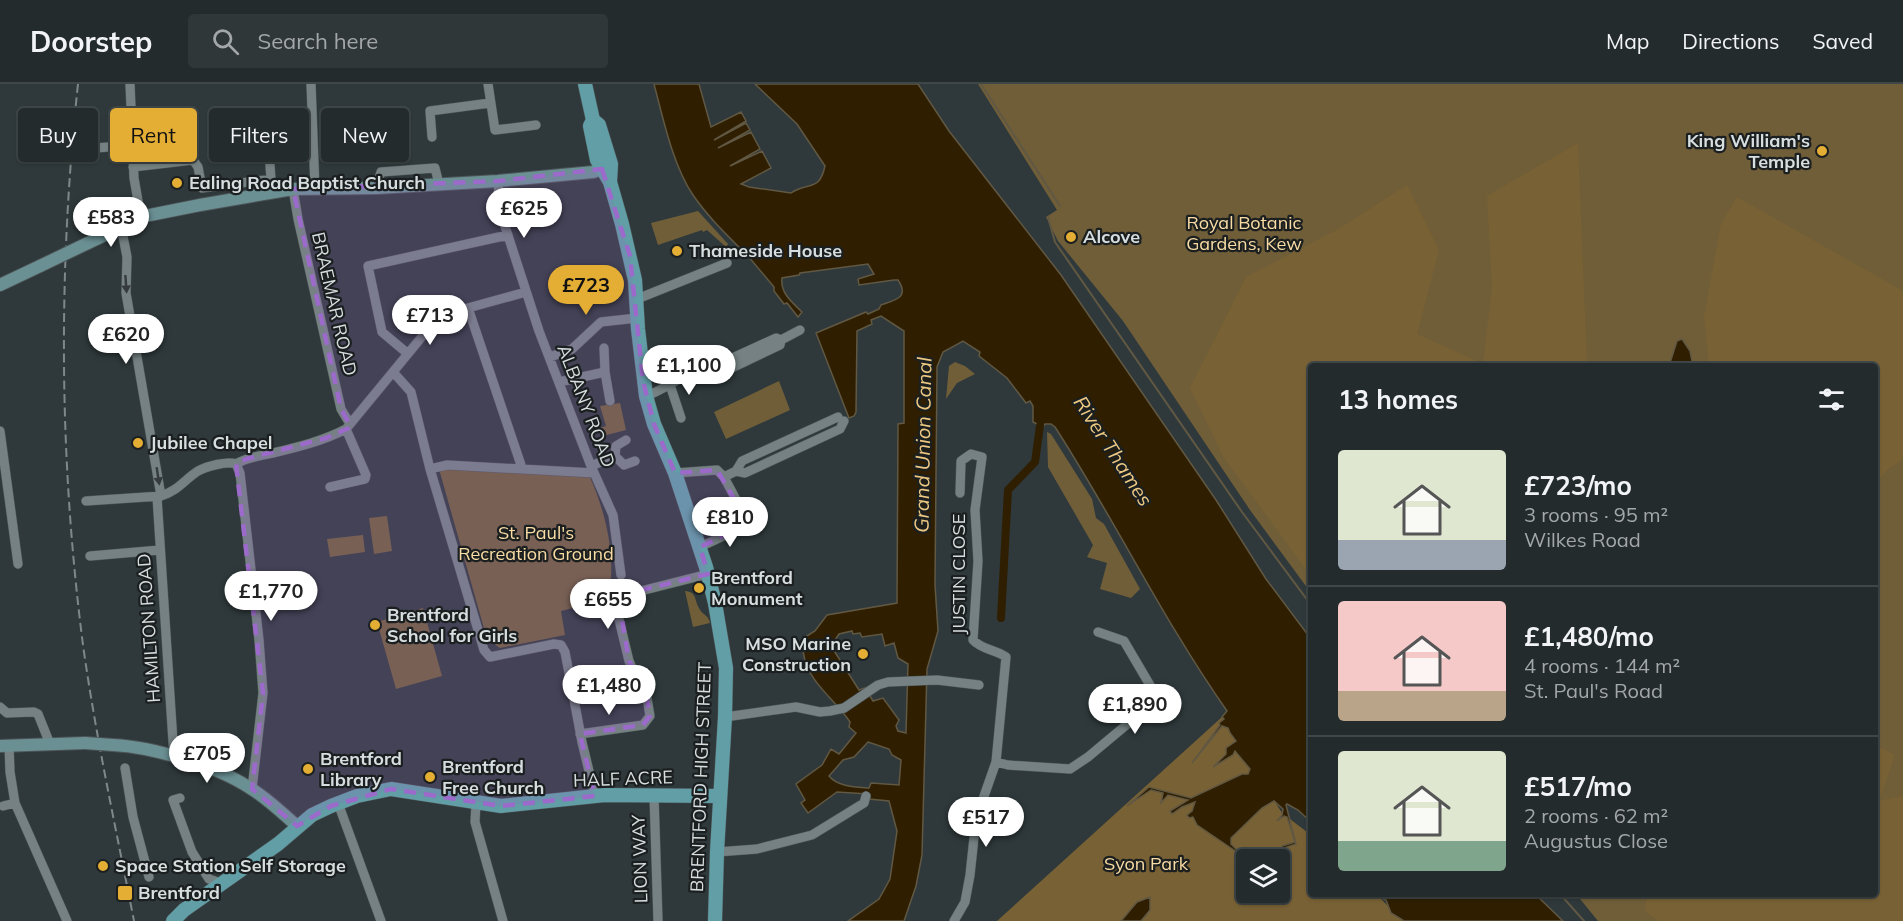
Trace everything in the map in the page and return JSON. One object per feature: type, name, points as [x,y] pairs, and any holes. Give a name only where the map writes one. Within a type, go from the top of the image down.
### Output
[{"type":"main road","name":"BRENTFORD HIGH STREET","points":[[585,84],[593,120],[599,124],[605,164],[636,280],[637,318],[646,396],[654,424],[675,473],[708,574],[726,668],[715,921]]},
{"type":"main road","points":[[0,285],[141,218],[200,205],[293,189],[376,188],[586,173],[605,164]]},
{"type":"main road","points":[[5,746],[85,743],[144,749],[174,757],[232,778],[252,789],[297,826]]},
{"type":"main road","name":"HALF ACRE","points":[[173,921],[184,910],[278,844],[312,815],[357,796],[391,789],[501,806],[595,796],[720,795]]},
{"type":"street","points":[[130,84],[131,108]]},
{"type":"street","points":[[311,84],[315,188]]},
{"type":"street","points":[[488,84],[495,130],[536,124]]},
{"type":"street","points":[[432,137],[430,111],[490,103]]},
{"type":"street","points":[[133,167],[193,160],[198,167],[202,188],[271,179],[270,162]]},
{"type":"street","points":[[133,162],[135,190],[141,218]]},
{"type":"street","name":"ALBANY ROAD","points":[[498,181],[501,211],[526,292],[612,515],[621,575]]},
{"type":"street","name":"BRAEMAR ROAD","points":[[293,189],[341,409],[366,475],[365,479],[330,487]]},
{"type":"street","name":"HAMILTON ROAD","points":[[121,226],[127,257],[126,293],[159,496],[160,550],[174,757]]},
{"type":"street","points":[[407,353],[382,332],[368,266],[508,236]]},
{"type":"street","points":[[637,299],[727,263]]},
{"type":"street","points":[[86,501],[172,493],[200,470],[226,463],[236,464],[246,459],[326,438],[348,427],[439,316],[526,292]]},
{"type":"street","points":[[468,308],[521,465]]},
{"type":"street","points":[[550,357],[572,349],[601,322],[637,318]]},
{"type":"street","points":[[646,396],[670,385],[675,380],[705,370],[715,376],[780,345],[781,340],[801,330]]},
{"type":"street","points":[[604,348],[610,401]]},
{"type":"street","points":[[393,372],[411,392],[430,469],[486,654],[490,657],[558,644],[563,647],[595,796]]},
{"type":"street","points":[[559,382],[605,372]]},
{"type":"street","points":[[670,385],[681,418]]},
{"type":"street","points":[[724,477],[736,471],[745,473],[840,429],[841,419]]},
{"type":"street","points":[[0,431],[18,564]]},
{"type":"street","points":[[615,456],[616,446],[626,440]]},
{"type":"street","name":"JUSTIN CLOSE","points":[[960,493],[961,461],[971,454],[978,455],[981,457],[975,510],[978,561],[973,640],[978,646],[1000,652],[1005,657],[996,762]]},
{"type":"street","points":[[430,469],[447,465],[593,469],[615,456]]},
{"type":"street","points":[[615,456],[624,465],[634,461]]},
{"type":"street","points":[[236,464],[240,473],[251,563],[263,693],[252,789]]},
{"type":"street","points":[[675,473],[717,470],[724,477],[748,524],[700,547]]},
{"type":"street","points":[[0,514],[12,513]]},
{"type":"street","points":[[90,556],[160,550]]},
{"type":"street","points":[[580,734],[643,725],[651,714],[646,691],[630,665],[618,614],[617,603],[624,594],[708,574]]},
{"type":"street","points":[[954,921],[965,902],[976,819],[996,762],[1008,765],[1070,769],[1088,757],[1149,706],[1154,692],[1124,641],[1098,632]]},
{"type":"street","points":[[725,717],[796,707],[820,712],[844,708],[878,685],[888,682],[937,680],[980,685]]},
{"type":"street","points":[[0,707],[7,713],[34,712],[38,714],[50,744]]},
{"type":"street","points":[[5,746],[15,803],[67,921]]},
{"type":"street","points":[[125,768],[132,817],[149,877]]},
{"type":"street","name":"LION WAY","points":[[654,795],[658,921]]},
{"type":"street","points":[[717,852],[757,849],[812,835],[864,803],[866,796]]},
{"type":"street","points":[[180,798],[173,800],[192,852],[209,879],[215,880],[219,886]]},
{"type":"street","points":[[3,806],[15,803]]},
{"type":"street","points":[[338,803],[381,921]]},
{"type":"street","points":[[476,803],[475,822],[503,921]]},
{"type":"highlighted area","points":[[602,169],[630,256],[643,381],[654,424],[675,473],[717,470],[749,524],[700,547],[708,574],[618,596],[629,661],[645,686],[650,716],[643,725],[580,734],[595,796],[501,806],[391,789],[331,806],[297,826],[252,789],[263,693],[236,464],[246,459],[326,438],[351,427],[341,409],[293,189],[498,181]]},
{"type":"green space","name":"Royal Botanic Gardens, Kew","points":[[978,84],[1903,84],[1903,921],[1598,921],[1578,897],[1878,897],[1878,363],[1308,363],[1308,589],[1250,510],[1123,321],[1058,241],[1046,217],[1057,210]]},
{"type":"green space","points":[[1578,143],[1587,363],[1483,363],[1492,287],[1487,196]]},
{"type":"green space","points":[[1407,185],[1439,250],[1417,334],[1481,363],[1308,363],[1308,572],[1224,458],[1190,388],[1246,277],[1340,228]]},
{"type":"green space","points":[[1737,197],[1903,291],[1903,459],[1887,470],[1878,480],[1878,363],[1709,363],[1704,317],[1721,224]]},
{"type":"green space","points":[[698,211],[728,244],[726,247],[707,230],[658,245],[651,223]]},
{"type":"green space","points":[[955,362],[975,374],[957,383],[946,399],[949,366]]},
{"type":"green space","points":[[779,381],[790,410],[726,439],[714,412]]},
{"type":"green space","points":[[620,403],[626,430],[603,436],[600,428],[606,426],[600,406]]},
{"type":"green space","points":[[1047,432],[1051,434],[1092,499],[1096,518],[1104,524],[1140,589],[1131,598],[1100,589],[1107,563],[1087,557],[1093,545],[1048,467]]},
{"type":"green space","name":"St. Paul's Recreation Ground","points":[[439,469],[589,475],[599,499],[609,538],[611,577],[604,600],[561,611],[565,635],[500,648],[487,639]]},
{"type":"green space","points":[[387,516],[392,551],[374,554],[369,518]]},
{"type":"green space","points":[[363,535],[365,552],[330,557],[327,539]]},
{"type":"green space","points":[[685,591],[693,594],[700,610],[710,623],[693,627]]},
{"type":"green space","points":[[423,608],[442,676],[396,689],[377,622]]},
{"type":"green space","name":"Syon Park","points":[[1222,717],[1282,813],[1308,833],[1308,897],[1379,897],[1403,921],[1141,921],[1147,915],[1149,897],[1137,902],[1121,921],[997,921]]},
{"type":"green space","points":[[1878,746],[1895,755],[1879,801],[1903,796],[1903,921],[1658,921],[1645,911],[1647,897],[1878,897]]},
{"type":"water","points":[[654,84],[699,84],[711,127],[741,112],[746,121],[714,140],[746,123],[750,130],[718,148],[751,132],[760,149],[730,166],[762,151],[771,168],[741,184],[791,193],[820,180],[825,166],[797,124],[755,84],[918,84],[949,131],[1061,275],[1216,500],[1266,579],[1308,635],[1308,819],[1298,810],[1286,805],[1296,844],[1282,849],[1282,846],[1295,842],[1287,817],[1284,816],[1277,821],[1283,809],[1274,801],[1262,808],[1231,838],[1231,844],[1236,852],[1197,825],[1193,817],[1189,818],[1187,815],[1192,811],[1195,802],[1172,814],[1170,811],[1188,800],[1168,795],[1161,803],[1163,793],[1151,790],[1127,806],[1149,787],[1191,798],[1242,774],[1248,774],[1250,769],[1235,751],[1233,755],[1213,767],[1226,754],[1226,748],[1236,741],[1228,728],[1222,726],[1192,763],[1220,725],[1227,711],[1160,606],[1055,427],[1045,424],[1043,427],[1033,422],[1033,406],[1030,401],[1026,403],[1007,378],[979,356],[980,352],[963,341],[943,352],[937,367],[935,585],[938,631],[927,669],[922,855],[916,886],[904,921],[848,921],[879,899],[890,879],[897,831],[889,801],[869,799],[868,794],[837,792],[808,813],[801,803],[805,800],[796,784],[822,765],[831,749],[839,754],[856,733],[849,727],[850,722],[845,715],[810,673],[805,660],[802,639],[815,631],[827,615],[897,603],[898,424],[904,423],[904,331],[881,316],[871,320],[872,324],[857,331],[856,412],[849,418],[816,333],[866,312],[868,314],[879,309],[881,305],[902,295],[901,286],[898,280],[859,285],[858,279],[874,274],[868,264],[800,273],[782,278],[785,293],[802,312],[798,317],[787,303],[784,304],[774,291],[774,287],[693,195],[674,156]],"holes":[[[852,631],[853,634],[860,633],[862,637],[882,634],[885,646],[894,643],[898,658],[908,664],[906,733],[898,731],[896,726],[899,720],[883,698],[873,701],[865,688],[859,690],[831,646],[839,634]],[[868,742],[889,749],[892,755],[901,760],[899,785],[871,783],[869,788],[853,787],[837,782],[829,776],[843,760],[854,757]]]},
{"type":"water","points":[[1682,339],[1690,351],[1692,363],[1670,363],[1677,341]]},
{"type":"water","points":[[1150,897],[1150,910],[1141,921],[1121,921],[1137,902]]},
{"type":"water","points":[[1379,897],[1538,897],[1563,921],[1404,921],[1391,913],[1386,900]]},
{"type":"waterway","points":[[981,84],[1060,206]]},
{"type":"waterway","points":[[1048,217],[1055,242],[1242,512],[1308,601]]},
{"type":"waterway","points":[[1001,618],[1008,490],[1035,462],[1040,426]]},
{"type":"waterway","points":[[1563,897],[1584,921]]},
{"type":"railway","points":[[78,84],[71,154],[64,294],[69,505],[88,680],[134,921]]},
{"type":"place","name":"King William's Temple","points":[[1822,151]]},
{"type":"place","name":"Ealing Road Baptist Church","points":[[177,183]]},
{"type":"place","name":"Alcove","points":[[1071,237]]},
{"type":"place","name":"Thameside House","points":[[677,251]]},
{"type":"place","name":"Jubilee Chapel","points":[[138,443]]},
{"type":"place","name":"Brentford Monument","points":[[699,588]]},
{"type":"place","name":"Brentford School for Girls","points":[[375,625]]},
{"type":"place","name":"MSO Marine Construction","points":[[863,654]]},
{"type":"place","name":"Brentford Library","points":[[308,769]]},
{"type":"place","name":"Brentford Free Church","points":[[430,777]]},
{"type":"place","name":"Space Station Self Storage","points":[[103,866]]},
{"type":"place","name":"Brentford","points":[[125,893]]},
{"type":"water label","name":"Grand Union Canal","points":[[923,445]]},
{"type":"water label","name":"River Thames","points":[[1113,451]]}]
